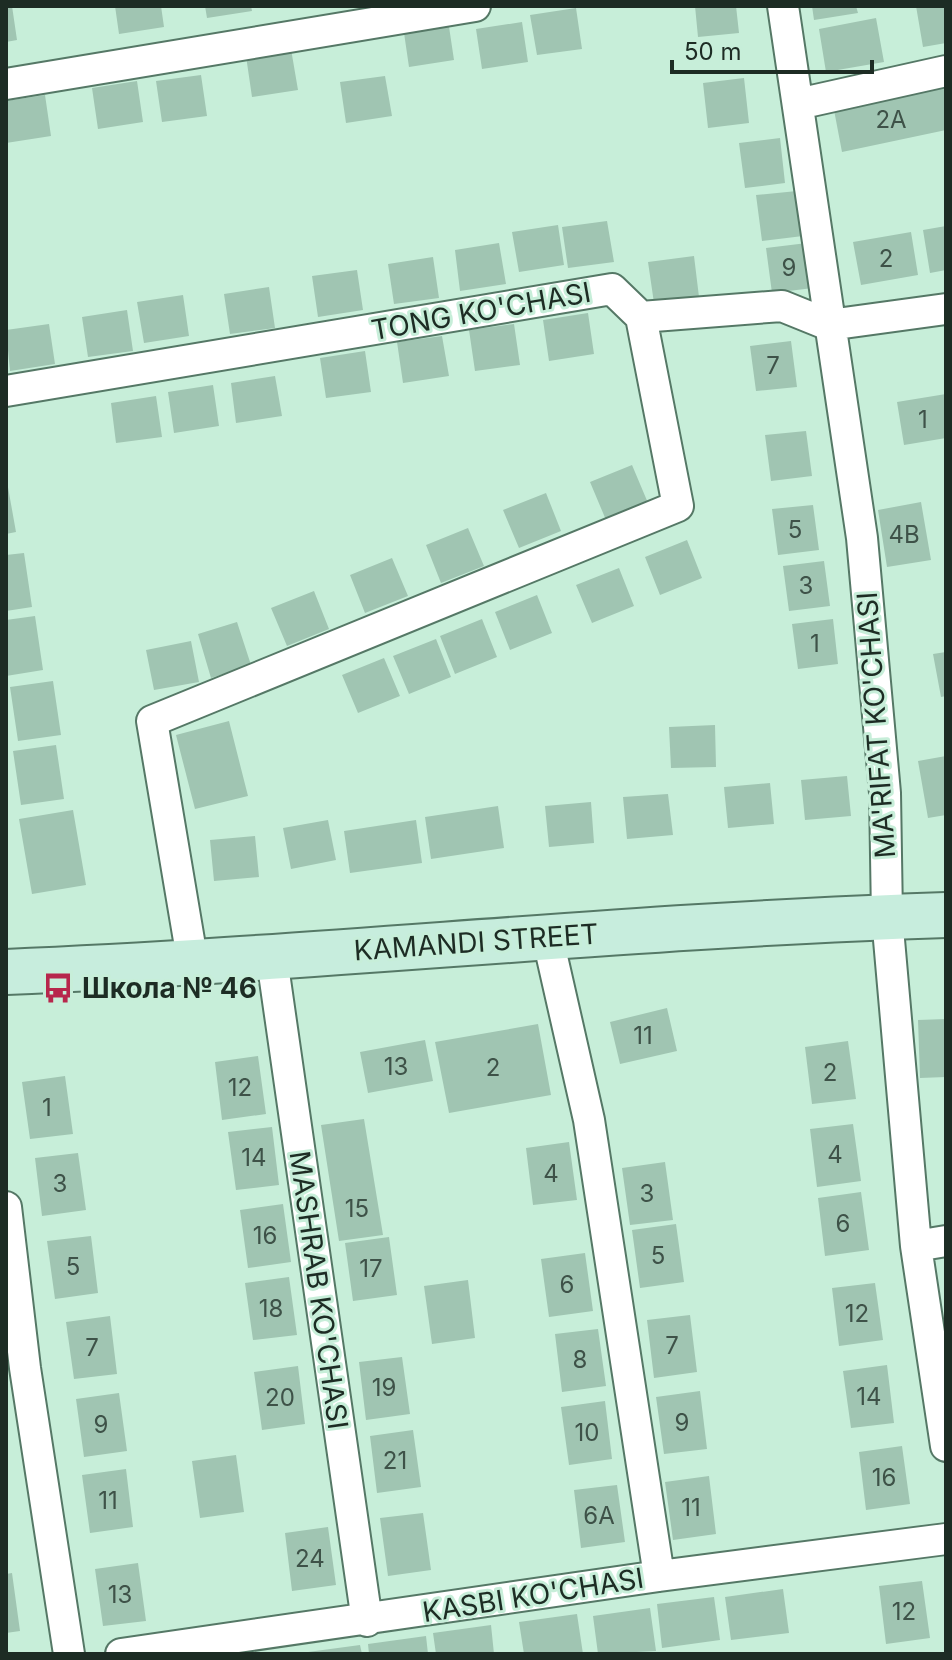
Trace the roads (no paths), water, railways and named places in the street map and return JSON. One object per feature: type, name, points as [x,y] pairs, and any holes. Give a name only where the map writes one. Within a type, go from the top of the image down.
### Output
[{"type":"main road","name":"KAMANDI STREET","points":[[6,972],[272,959],[547,935],[946,915]]},
{"type":"street","points":[[6,84],[475,6]]},
{"type":"street","name":"MA'RIFAT KO'CHASI","points":[[783,6],[862,538],[885,793],[887,917],[916,1246],[946,1446]]},
{"type":"street","points":[[798,104],[946,71]]},
{"type":"street","name":"TONG KO'CHASI","points":[[6,391],[612,289],[641,317]]},
{"type":"street","points":[[193,964],[152,721],[678,506],[641,317],[782,306],[829,325],[946,309]]},
{"type":"street","points":[[547,935],[589,1120],[659,1576]]},
{"type":"street","name":"MASHRAB KO'CHASI","points":[[272,959],[367,1621]]},
{"type":"street","points":[[6,1207],[15,1369],[69,1654]]},
{"type":"street","points":[[916,1246],[946,1241]]},
{"type":"street","name":"KASBI KO'CHASI","points":[[121,1654],[367,1621],[659,1576],[946,1539]]},
{"type":"place","name":"Школа № 46","points":[[58,988]]}]
